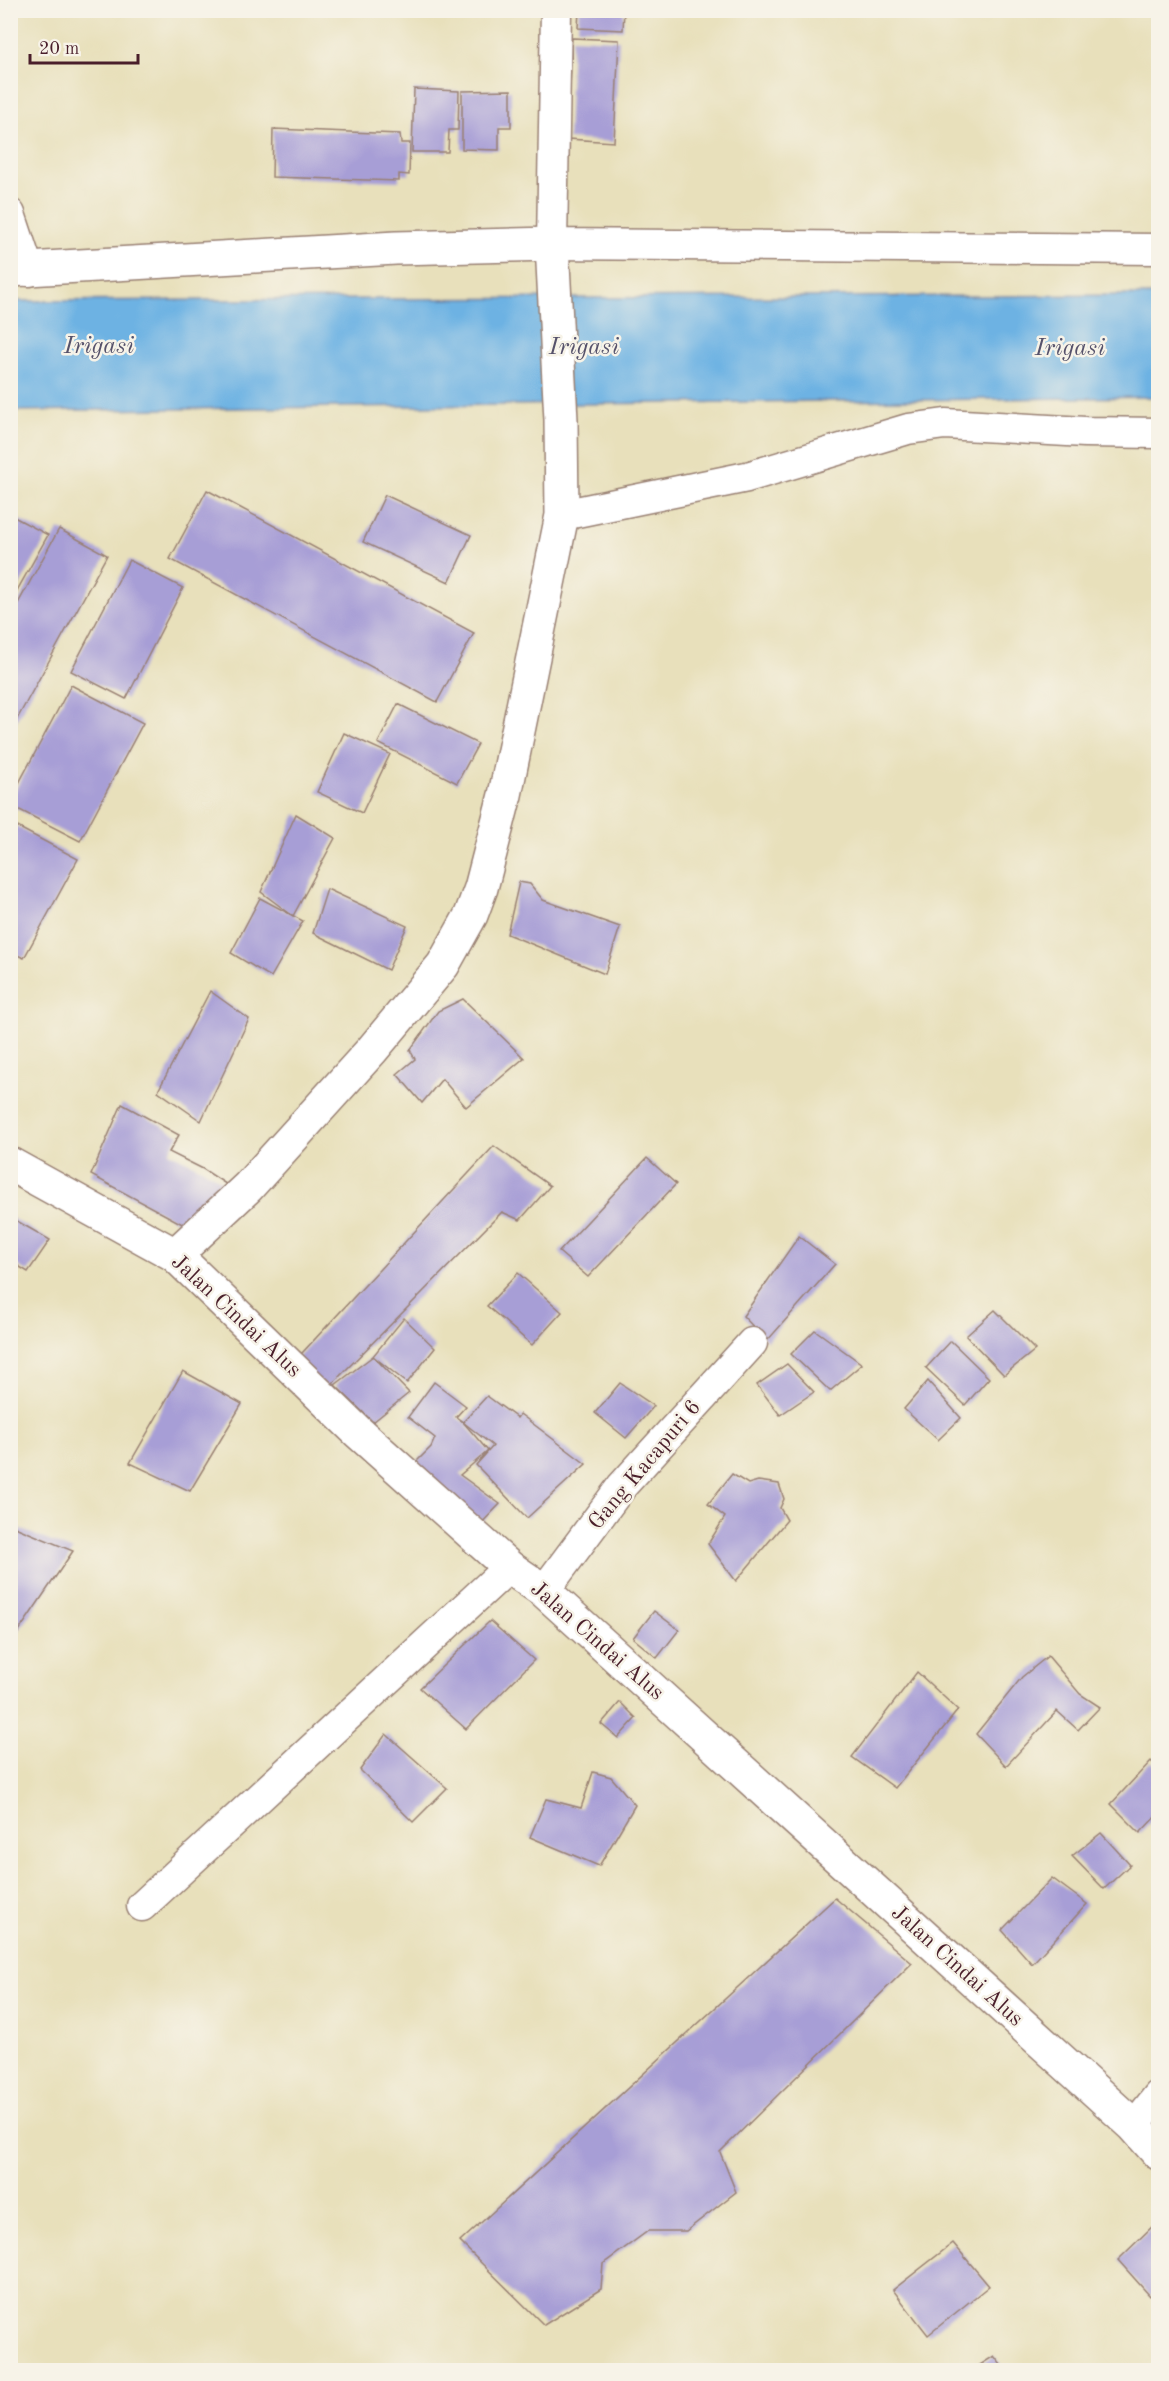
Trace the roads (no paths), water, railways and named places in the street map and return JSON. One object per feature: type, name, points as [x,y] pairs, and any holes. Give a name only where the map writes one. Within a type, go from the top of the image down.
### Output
[{"type":"street","points":[[176,1255],[248,1187],[372,1050],[443,965],[471,915],[481,888],[505,795],[562,515],[561,420],[552,244],[556,10]]},
{"type":"street","points":[[10,214],[20,270],[396,248],[552,244],[1158,249]]},
{"type":"street","points":[[562,515],[747,477],[908,429],[945,423],[1158,439]]},
{"type":"street","points":[[1085,432],[1158,433]]},
{"type":"street","name":"Jalan Cindai Alus","points":[[10,1164],[176,1255],[358,1431],[509,1567],[544,1591],[1134,2126],[1158,2153]]},
{"type":"street","name":"Gang Kacapuri 6","points":[[544,1591],[622,1486],[752,1343]]},
{"type":"street","points":[[142,1906],[509,1567]]},
{"type":"street","points":[[1134,2126],[1158,2096]]},
{"type":"water","name":"Irigasi","points":[[1158,295],[1158,397],[11,411],[10,301]]}]
